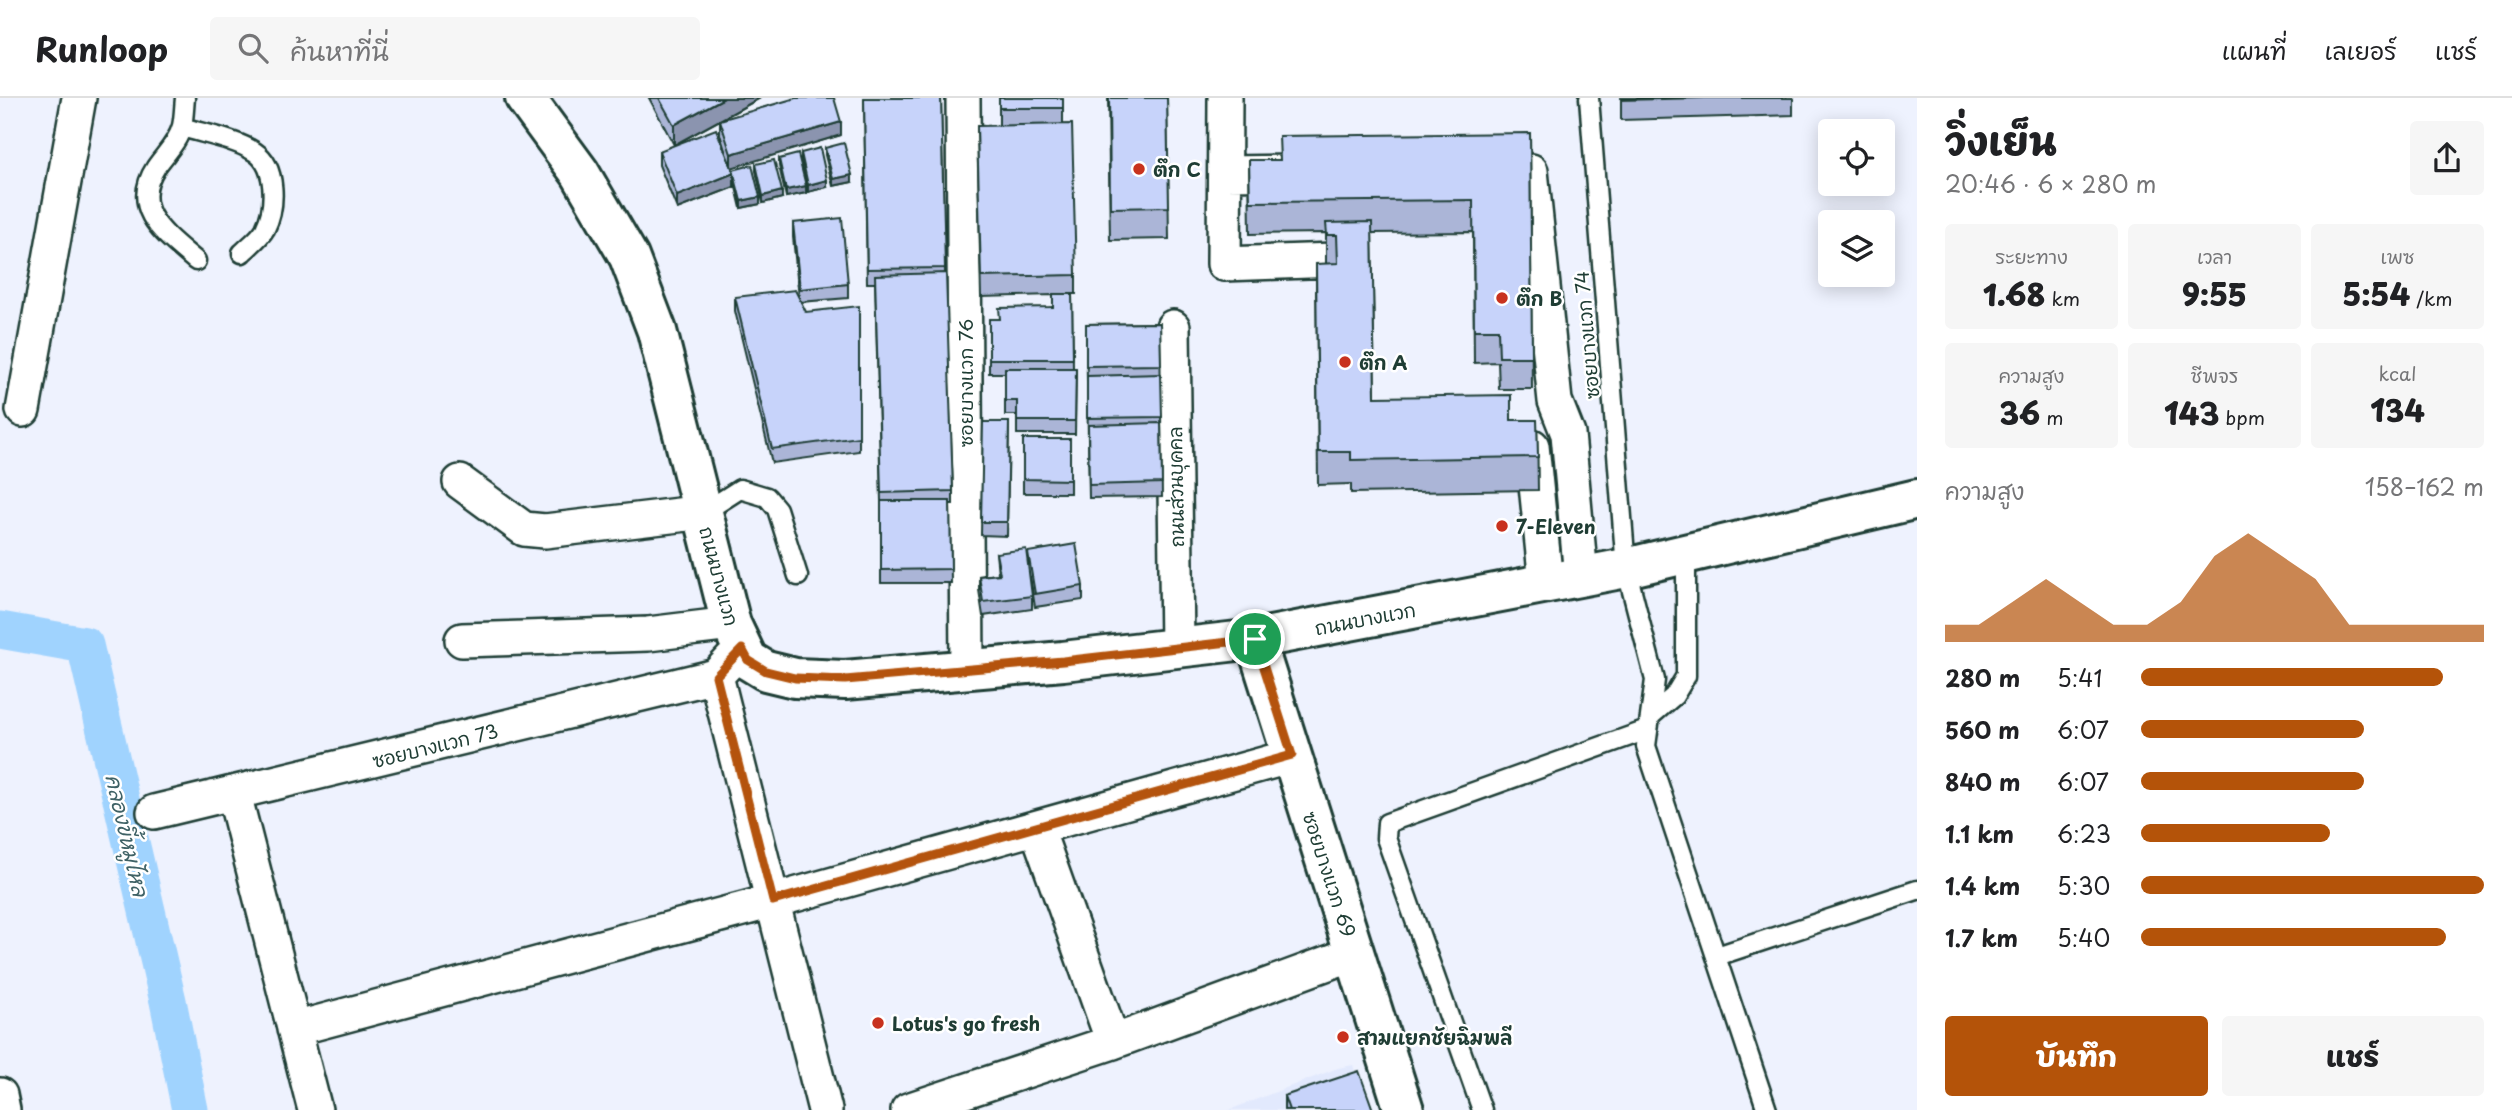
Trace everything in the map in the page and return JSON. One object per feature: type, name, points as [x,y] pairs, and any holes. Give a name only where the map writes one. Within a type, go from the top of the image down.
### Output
[{"type":"main road","name":"ถนนบางแวก","points":[[525,98],[580,173],[629,257],[657,331],[736,637],[748,660],[766,671],[795,678],[845,680],[1063,661],[1255,639],[1626,568],[1917,499]]},
{"type":"main road","name":"ซอยบางแวก 69","points":[[1255,639],[1404,1110]]},
{"type":"street","points":[[23,410],[79,98]]},
{"type":"street","name":"ซอยบางแวก 76","points":[[963,98],[967,668]]},
{"type":"street","points":[[1225,98],[1224,264],[1335,260],[1334,327]]},
{"type":"street","points":[[1448,171],[1531,171],[1555,401],[1568,434],[1563,580]]},
{"type":"street","points":[[1226,173],[1323,172]]},
{"type":"street","name":"ถนนส่วนบุคคล","points":[[1173,327],[1177,647]]},
{"type":"street","points":[[1563,580],[1533,474],[1519,437],[1568,434]]},
{"type":"street","points":[[460,482],[524,529],[545,531],[704,512]]},
{"type":"street","points":[[462,640],[648,634],[736,637],[716,676],[825,1110]]},
{"type":"street","name":"ซอยบางแวก 73","points":[[154,812],[716,676]]},
{"type":"street","points":[[294,1029],[1037,829],[1292,755]]},
{"type":"street","points":[[234,794],[315,1110]]},
{"type":"street","points":[[1037,829],[1112,1042]]},
{"type":"street","points":[[908,1110],[1112,1042],[1356,953]]},
{"type":"street","points":[[0,1095],[3,1110]]},
{"type":"lane","points":[[185,98],[182,127],[146,187],[145,204],[152,218],[170,239],[196,261]]},
{"type":"lane","name":"ซอยบางแวก 74","points":[[1589,98],[1626,568],[1655,680],[1648,754],[1767,1110]]},
{"type":"lane","points":[[182,127],[256,153],[268,168],[272,183],[271,208],[264,230],[242,253]]},
{"type":"lane","points":[[704,512],[740,489],[767,497],[777,509],[798,576]]},
{"type":"lane","points":[[1482,1110],[1385,838],[1387,824],[1399,817],[1650,722],[1674,696],[1686,677],[1686,554]]},
{"type":"lane","points":[[1717,957],[1917,890]]},
{"type":"shaded area","points":[[1353,1065],[1369,1110],[1229,1110],[1338,1068]]},
{"type":"building","points":[[659,98],[724,98],[674,125]]},
{"type":"building","points":[[796,98],[834,98],[841,122],[731,154],[720,120]]},
{"type":"building","points":[[864,98],[941,98],[945,268],[867,269]]},
{"type":"building","points":[[999,98],[1063,98],[1063,108],[999,108]]},
{"type":"building","name":"ตึก C","points":[[1109,98],[1167,98],[1169,207],[1110,208]]},
{"type":"building","points":[[1621,98],[1705,98],[1621,100]]},
{"type":"building","points":[[1072,124],[1076,275],[981,277],[977,126]]},
{"type":"building","points":[[716,129],[734,173],[677,196],[659,151]]},
{"type":"building","name":"ตึก B","points":[[1530,133],[1532,357],[1499,357],[1498,330],[1474,330],[1473,200],[1250,202],[1249,160],[1280,160],[1279,136]]},
{"type":"building","points":[[844,143],[852,175],[833,179],[825,148]]},
{"type":"building","points":[[820,148],[827,180],[808,185],[801,153]]},
{"type":"building","points":[[798,154],[806,186],[786,190],[779,159]]},
{"type":"building","points":[[774,160],[782,191],[763,196],[756,164]]},
{"type":"building","points":[[752,165],[760,197],[741,201],[733,170]]},
{"type":"building","points":[[842,218],[848,284],[800,289],[793,223]]},
{"type":"building","name":"ตึก A","points":[[1372,222],[1375,397],[1511,395],[1511,420],[1537,420],[1538,457],[1351,460],[1351,452],[1318,452],[1316,264],[1338,263],[1337,235],[1327,235],[1326,223]]},
{"type":"building","points":[[946,273],[953,491],[881,493],[875,275]]},
{"type":"building","points":[[795,290],[806,312],[859,306],[859,437],[772,449],[735,297]]},
{"type":"building","points":[[1053,294],[1072,294],[1073,359],[989,359],[989,319],[1000,319],[999,308],[1053,307]]},
{"type":"building","points":[[1160,323],[1161,365],[1086,366],[1086,324]]},
{"type":"building","points":[[1005,368],[1076,368],[1075,421],[1017,421],[1017,401],[1005,401]]},
{"type":"building","points":[[1161,374],[1162,417],[1087,418],[1087,376]]},
{"type":"building","points":[[983,422],[1009,422],[1007,522],[981,522]]},
{"type":"building","points":[[1161,423],[1162,483],[1089,485],[1088,425]]},
{"type":"building","points":[[1023,439],[1070,439],[1070,480],[1023,479]]},
{"type":"building","points":[[881,501],[950,501],[951,569],[881,570]]},
{"type":"building","points":[[1076,544],[1083,586],[1035,594],[1028,552]]},
{"type":"building","points":[[1026,549],[1032,596],[983,602],[979,576],[1000,574],[996,553]]},
{"type":"building","points":[[1359,1071],[1373,1110],[1289,1110],[1284,1096]]},
{"type":"waterway","name":"คลองขี้หมูไหล","points":[[0,630],[85,645],[168,1001],[190,1110]]},
{"type":"place","name":"ตึก C","points":[[1139,169]]},
{"type":"place","name":"ตึก B","points":[[1502,298]]},
{"type":"place","name":"ตึก A","points":[[1345,362]]},
{"type":"place","name":"7-Eleven","points":[[1502,526]]},
{"type":"place","name":"Lotus's go fresh","points":[[878,1023]]},
{"type":"place","name":"สามแยกชัยฉิมพลี","points":[[1343,1037]]},
{"type":"route","points":[[1255,639],[1292,755],[773,901],[716,676],[742,649],[748,660],[766,671],[795,678],[845,680],[1063,661],[1255,639]]}]
